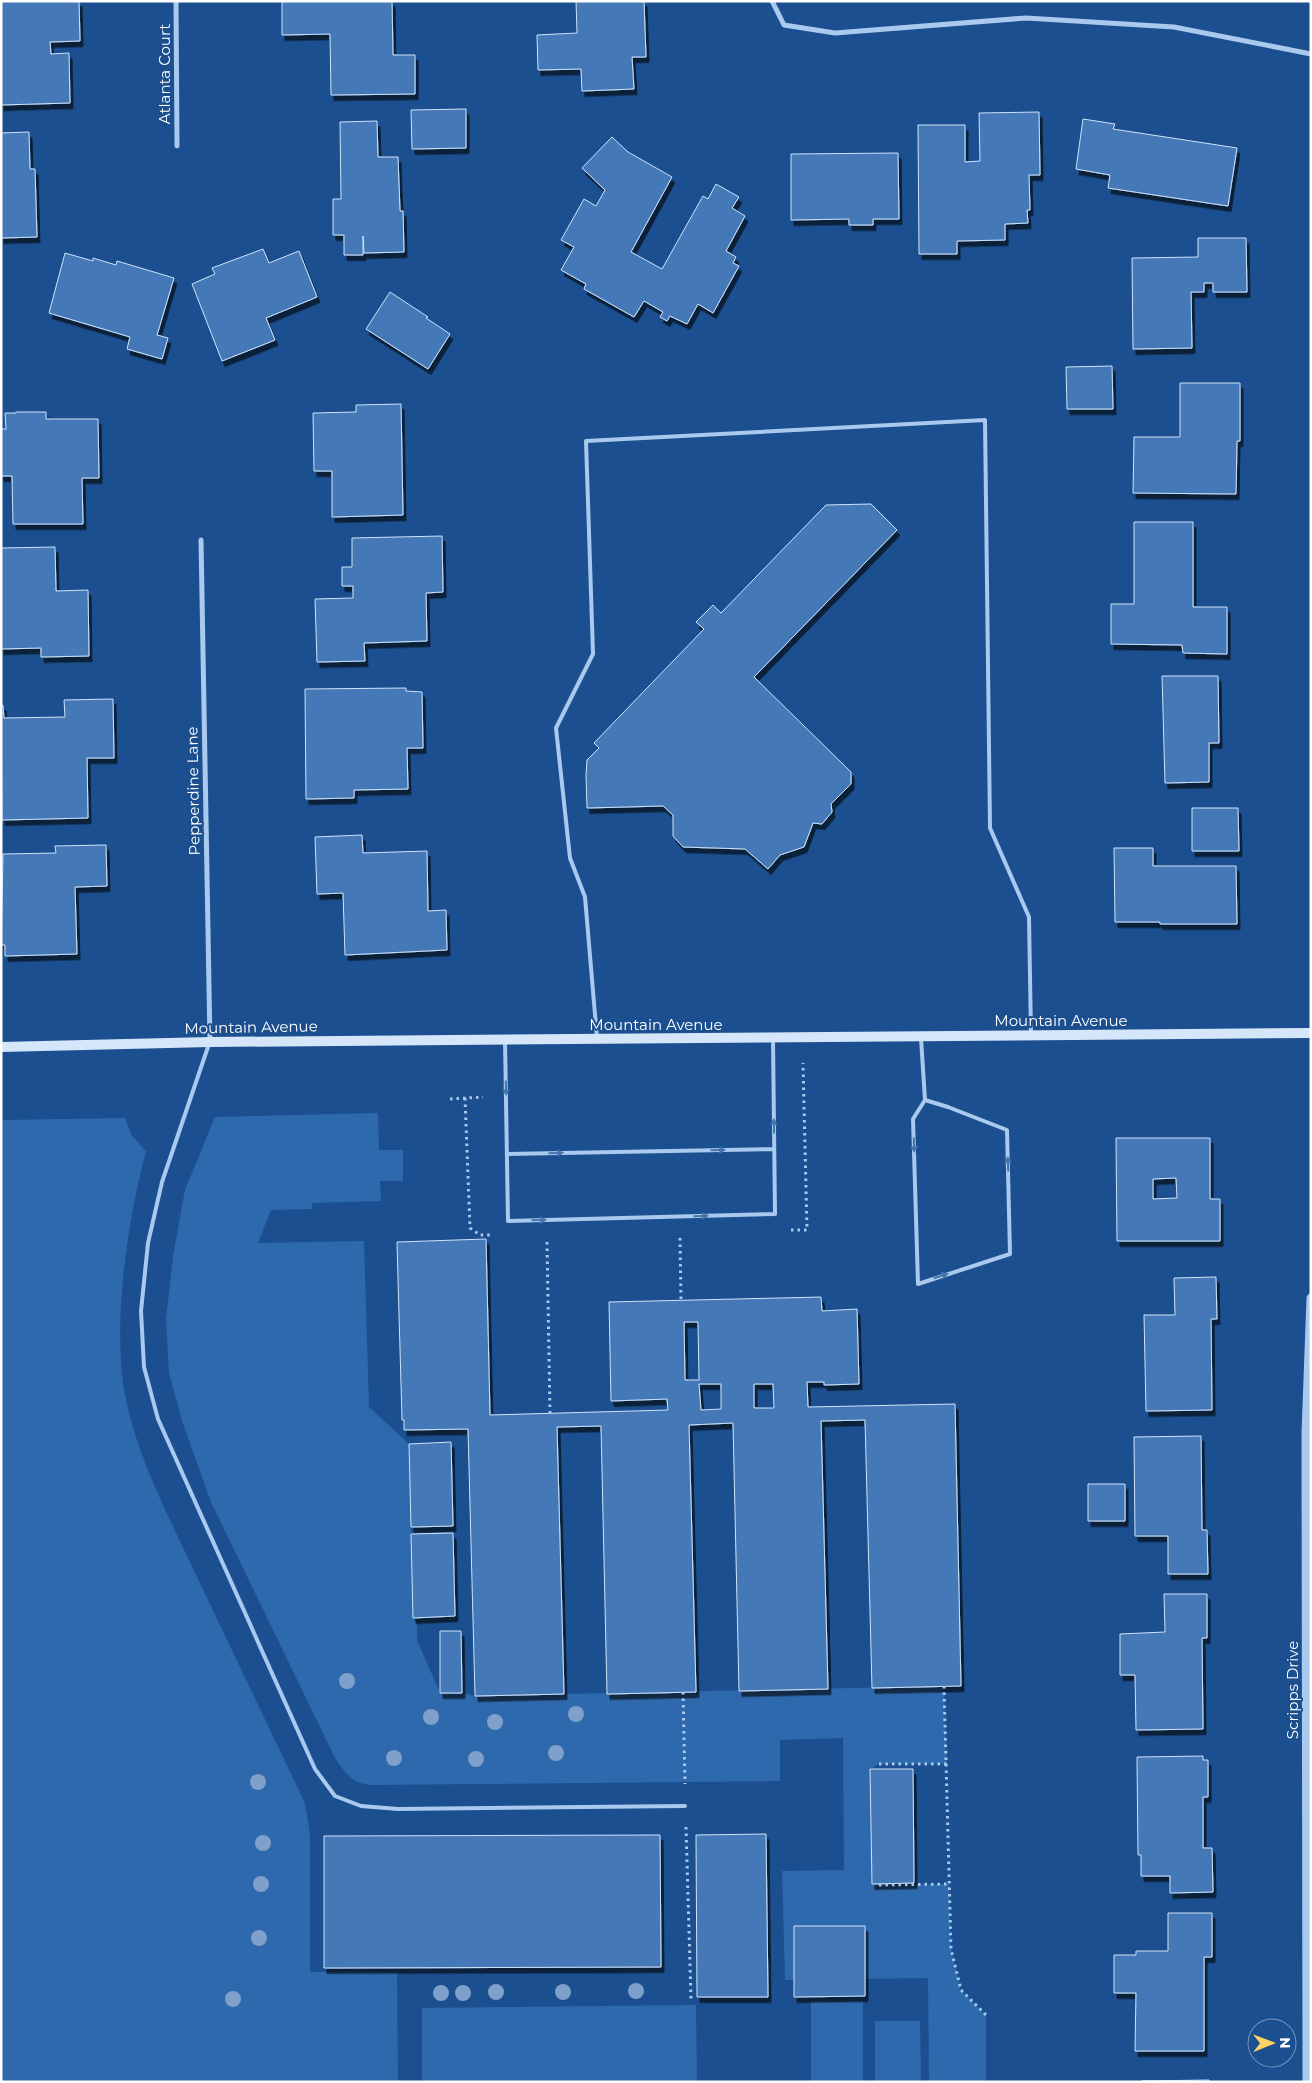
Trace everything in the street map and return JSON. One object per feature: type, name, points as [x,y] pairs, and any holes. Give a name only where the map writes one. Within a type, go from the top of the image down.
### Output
[{"type":"main road","name":"Mountain Avenue","points":[[1,1047],[210,1042],[1311,1033]]},
{"type":"street","name":"Atlanta Court","points":[[176,1],[177,146]]},
{"type":"street","points":[[772,1],[784,25],[835,32],[1026,18],[1174,27],[1311,54]]},
{"type":"street","name":"Pepperdine Lane","points":[[202,540],[210,1042]]},
{"type":"street","name":"Scripps Drive","points":[[1307,2082],[1308,1600],[1306,1433],[1311,1298]]},
{"type":"lane","points":[[597,1039],[585,897],[570,858],[556,728],[593,654],[586,441],[985,420],[990,828],[1029,917],[1031,1035]]},
{"type":"lane","points":[[921,1036],[925,1100],[913,1119],[918,1284],[1010,1254],[1007,1130],[925,1100]]},
{"type":"lane","points":[[505,1040],[508,1221],[775,1214],[772,1038]]},
{"type":"lane","points":[[210,1042],[162,1182],[148,1243],[142,1311],[144,1367],[158,1419],[315,1769],[336,1796],[361,1806],[398,1809],[685,1806]]},
{"type":"lane","points":[[507,1154],[774,1149]]},
{"type":"path","points":[[788,1230],[807,1230],[803,1037]]},
{"type":"path","points":[[450,1099],[506,1096]]},
{"type":"path","points":[[465,1098],[470,1228],[480,1235],[499,1235]]},
{"type":"path","points":[[680,1232],[681,1300]]},
{"type":"path","points":[[547,1234],[550,1413]]},
{"type":"path","points":[[944,1686],[951,1949],[961,1990],[986,2015]]},
{"type":"path","points":[[683,1692],[691,1999]]},
{"type":"path","points":[[878,1764],[947,1764]]},
{"type":"path","points":[[879,1885],[949,1884]]},
{"type":"shaded area","points":[[378,1113],[379,1150],[403,1150],[403,1181],[380,1181],[381,1201],[312,1203],[312,1209],[271,1210],[258,1243],[364,1241],[369,1407],[409,1444],[413,1618],[417,1623],[417,1640],[440,1693],[462,1693],[475,1696],[944,1686],[947,1764],[879,1764],[870,1769],[872,1884],[949,1884],[951,1949],[961,1990],[986,2015],[986,2082],[929,2082],[928,1978],[785,1980],[782,1871],[844,1870],[843,1738],[780,1740],[780,1781],[371,1785],[358,1782],[350,1777],[335,1758],[211,1502],[183,1424],[169,1373],[166,1320],[173,1256],[185,1190],[215,1117]]},
{"type":"shaded area","points":[[125,1118],[132,1136],[146,1151],[128,1236],[120,1327],[123,1383],[135,1433],[143,1458],[164,1507],[305,1803],[310,1834],[310,1972],[397,1972],[398,2082],[1,2082],[1,1120]]},
{"type":"shaded area","points":[[811,2001],[863,2001],[863,2082],[811,2082]]},
{"type":"shaded area","points":[[696,2005],[697,2082],[422,2082],[422,2008]]},
{"type":"shaded area","points":[[875,2021],[920,2021],[921,2082],[875,2082]]},
{"type":"building","points":[[1,1],[79,1],[80,41],[50,42],[51,54],[69,53],[70,103],[1,105]]},
{"type":"building","points":[[282,1],[392,1],[393,55],[415,55],[415,94],[331,95],[330,34],[282,35]]},
{"type":"building","points":[[576,1],[644,1],[646,57],[632,57],[634,89],[582,91],[581,69],[538,70],[537,35],[577,33]]},
{"type":"building","points":[[466,109],[466,148],[412,149],[411,110]]},
{"type":"building","points":[[1039,112],[1040,175],[1029,175],[1030,210],[1027,210],[1028,223],[1005,224],[1005,240],[957,241],[957,254],[919,254],[918,125],[965,125],[965,162],[980,161],[979,113]]},
{"type":"building","points":[[1083,119],[1115,124],[1113,129],[1237,148],[1228,206],[1108,188],[1110,175],[1076,169]]},
{"type":"building","points":[[377,121],[378,157],[398,157],[400,211],[403,211],[404,252],[364,253],[363,236],[363,255],[344,255],[344,235],[333,235],[333,199],[341,199],[340,122]]},
{"type":"building","points":[[29,132],[30,169],[35,169],[37,237],[1,238],[1,133]]},
{"type":"building","points":[[612,137],[628,152],[672,177],[631,252],[662,269],[703,196],[708,199],[716,184],[739,197],[732,208],[745,216],[726,251],[736,257],[733,263],[739,266],[713,313],[698,304],[687,324],[670,316],[667,321],[660,317],[663,312],[644,301],[634,317],[584,289],[586,284],[561,270],[574,247],[561,240],[584,199],[596,206],[605,190],[582,168]]},
{"type":"building","points":[[898,153],[899,219],[873,219],[873,225],[849,225],[849,219],[791,220],[791,154]]},
{"type":"building","points":[[1198,238],[1246,238],[1247,292],[1213,292],[1213,283],[1204,283],[1204,292],[1191,292],[1192,348],[1133,349],[1132,258],[1198,257]]},
{"type":"building","points":[[263,249],[269,263],[299,251],[317,297],[266,318],[275,340],[222,361],[192,284],[215,274],[212,268]]},
{"type":"building","points":[[65,253],[93,261],[93,258],[116,265],[117,261],[174,278],[157,335],[168,338],[162,359],[127,349],[130,337],[49,313]]},
{"type":"building","points":[[390,292],[450,334],[428,369],[366,329]]},
{"type":"building","points":[[1112,366],[1113,409],[1067,409],[1066,367]]},
{"type":"building","points":[[1180,383],[1240,383],[1240,441],[1237,441],[1236,494],[1133,493],[1134,437],[1180,437]]},
{"type":"building","points":[[401,404],[403,515],[332,517],[332,471],[314,471],[313,413],[356,412],[356,405]]},
{"type":"building","points":[[46,412],[46,419],[98,419],[99,478],[82,478],[83,524],[13,524],[12,476],[1,476],[1,429],[6,429],[5,413]]},
{"type":"building","points":[[871,504],[897,530],[754,677],[851,772],[851,784],[831,804],[832,812],[822,824],[813,823],[804,847],[780,855],[768,869],[745,849],[683,847],[673,836],[673,815],[663,806],[587,808],[587,760],[599,748],[594,743],[704,629],[696,622],[713,605],[721,613],[826,505]]},
{"type":"building","points":[[1134,522],[1193,522],[1193,607],[1227,607],[1227,654],[1183,653],[1182,645],[1111,644],[1111,604],[1134,604]]},
{"type":"building","points":[[442,536],[443,592],[426,593],[427,641],[364,643],[365,661],[317,662],[315,599],[353,598],[353,586],[342,586],[342,567],[352,567],[352,538]]},
{"type":"building","points":[[55,547],[56,591],[88,590],[89,656],[41,657],[41,648],[1,649],[1,548]]},
{"type":"building","points":[[1162,676],[1218,676],[1219,743],[1209,743],[1209,782],[1165,783]]},
{"type":"building","points":[[406,688],[406,691],[422,692],[423,748],[407,748],[408,789],[354,790],[354,798],[306,799],[305,689]]},
{"type":"building","points":[[113,699],[114,758],[87,758],[88,818],[2,820],[1,705],[3,705],[4,718],[65,717],[64,700]]},
{"type":"building","points":[[1192,808],[1238,808],[1239,851],[1192,851]]},
{"type":"building","points":[[362,835],[363,853],[427,851],[428,911],[446,910],[447,950],[345,955],[343,893],[317,894],[315,837]]},
{"type":"building","points":[[106,845],[107,886],[75,887],[77,954],[5,956],[5,945],[1,945],[3,854],[56,853],[55,846]]},
{"type":"building","points":[[1114,848],[1153,848],[1153,866],[1236,866],[1237,924],[1115,922]]},
{"type":"building","points":[[1116,1138],[1210,1138],[1210,1199],[1220,1199],[1220,1241],[1117,1241]],"holes":[[[1176,1178],[1177,1198],[1153,1199],[1153,1179]]]},
{"type":"building","points":[[486,1239],[490,1415],[668,1410],[667,1399],[611,1401],[609,1302],[821,1297],[822,1311],[857,1309],[859,1384],[824,1385],[824,1382],[807,1382],[808,1407],[955,1404],[961,1686],[872,1688],[865,1420],[821,1421],[828,1689],[739,1691],[733,1423],[689,1425],[696,1692],[607,1694],[601,1426],[557,1427],[564,1694],[475,1696],[468,1429],[404,1430],[404,1420],[402,1420],[397,1242]],"holes":[[[684,1322],[698,1322],[699,1380],[685,1380]],[[699,1384],[721,1384],[721,1409],[701,1410]],[[754,1384],[773,1384],[774,1408],[754,1408]]]},
{"type":"building","points":[[1216,1277],[1217,1319],[1211,1319],[1212,1410],[1146,1411],[1144,1315],[1175,1315],[1174,1278]]},
{"type":"building","points":[[1201,1436],[1202,1530],[1207,1530],[1208,1574],[1168,1574],[1168,1536],[1135,1536],[1134,1437]]},
{"type":"building","points":[[451,1442],[453,1526],[411,1527],[409,1444]]},
{"type":"building","points":[[1088,1484],[1125,1484],[1125,1521],[1088,1521]]},
{"type":"building","points":[[453,1533],[455,1616],[413,1618],[411,1534]]},
{"type":"building","points":[[1164,1594],[1207,1594],[1207,1638],[1202,1638],[1203,1729],[1136,1730],[1135,1675],[1120,1675],[1120,1634],[1165,1632]]},
{"type":"building","points":[[440,1631],[461,1631],[462,1693],[440,1693]]},
{"type":"building","points":[[1203,1756],[1203,1760],[1208,1760],[1208,1797],[1203,1797],[1203,1848],[1212,1848],[1213,1892],[1170,1893],[1170,1876],[1141,1876],[1141,1855],[1138,1855],[1137,1757]]},
{"type":"building","points":[[870,1769],[913,1769],[914,1883],[872,1884]]},
{"type":"building","points":[[766,1834],[768,1997],[697,1997],[696,1835]]},
{"type":"building","points":[[660,1835],[661,1967],[324,1968],[324,1836]]},
{"type":"building","points":[[1168,1913],[1212,1913],[1212,1957],[1204,1957],[1204,2051],[1135,2051],[1136,1993],[1114,1993],[1114,1955],[1136,1955],[1136,1951],[1168,1951]]},
{"type":"building","points":[[794,1926],[865,1926],[865,1996],[794,1997]]},
{"type":"building","points":[[1209,2080],[1209,2082],[1142,2081]]}]
